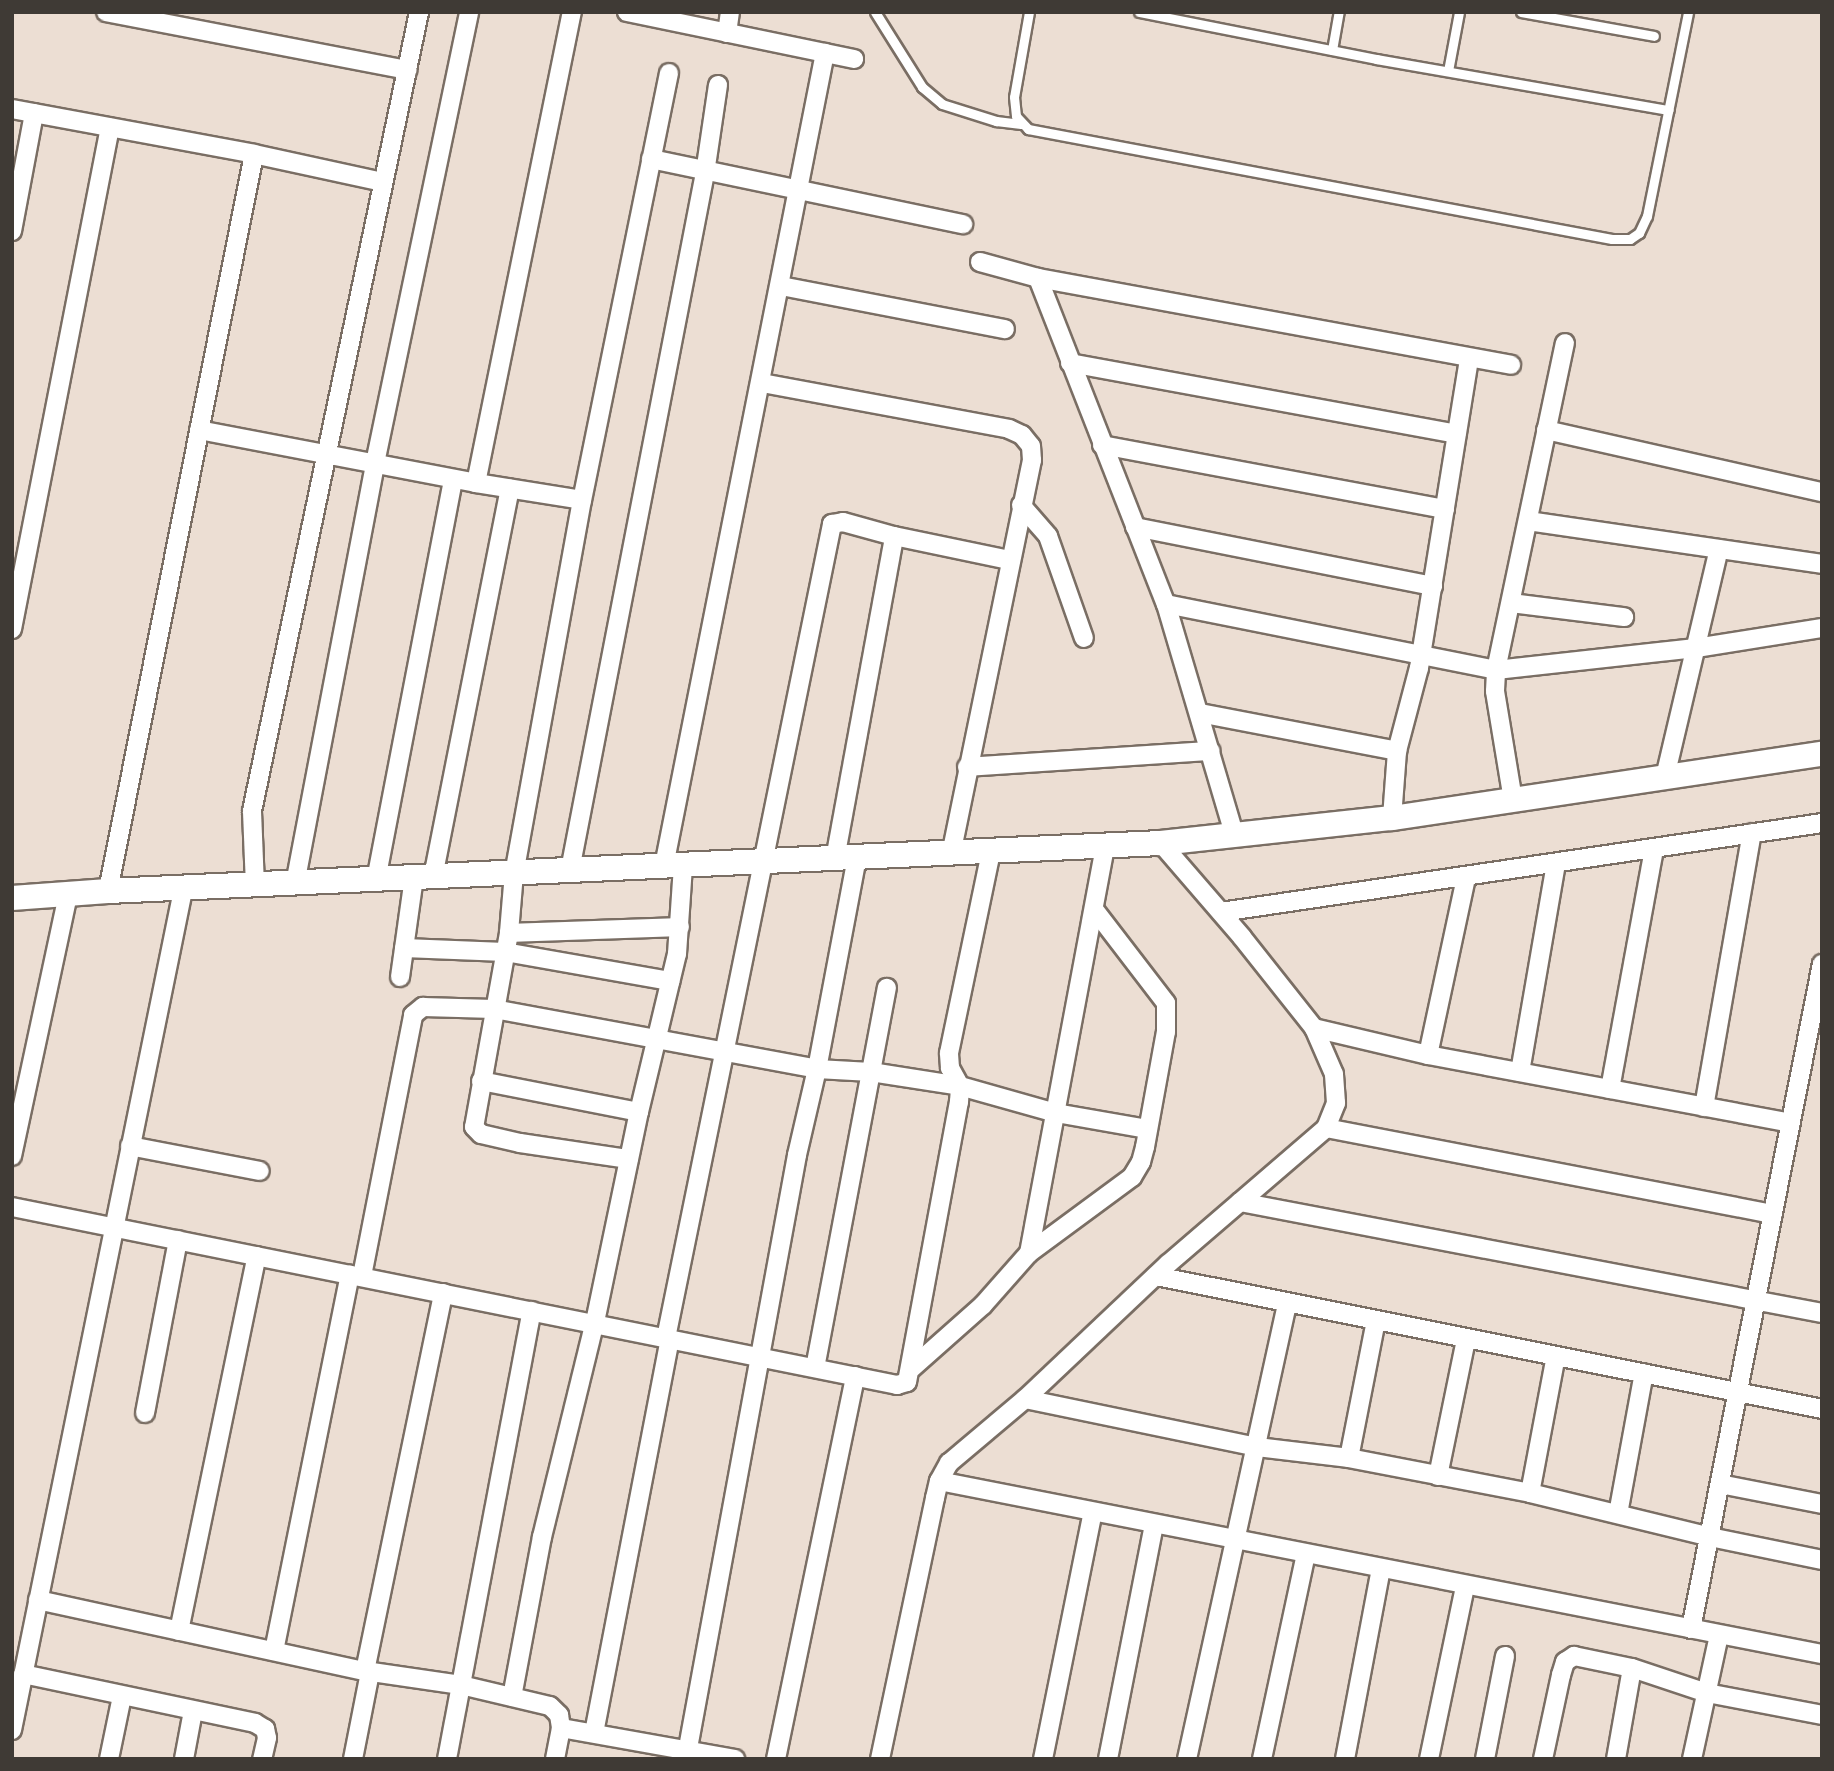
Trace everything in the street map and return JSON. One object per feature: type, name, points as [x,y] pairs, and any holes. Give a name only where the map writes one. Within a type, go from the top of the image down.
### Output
[{"type":"street","points":[[106,12],[407,71]]},
{"type":"street","points":[[256,886],[253,811],[419,12]]},
{"type":"street","points":[[295,884],[375,463],[469,12]]},
{"type":"street","points":[[476,483],[572,12]]},
{"type":"street","points":[[727,33],[730,12]]},
{"type":"street","points":[[637,13],[854,59]]},
{"type":"street","points":[[512,1697],[542,1537],[596,1322],[639,1112],[670,981],[680,927],[673,865],[825,53]]},
{"type":"street","points":[[629,1159],[520,1143],[481,1134],[474,1127],[474,1117],[509,933],[514,873],[582,500],[669,73]]},
{"type":"street","points":[[570,870],[705,173],[718,85]]},
{"type":"street","points":[[12,109],[254,154],[382,182]]},
{"type":"street","points":[[12,232],[34,113]]},
{"type":"street","points":[[12,629],[110,128]]},
{"type":"street","points":[[108,891],[254,154]]},
{"type":"street","points":[[651,159],[705,173],[963,224]]},
{"type":"street","points":[[980,262],[1038,278],[1511,365]]},
{"type":"street","points":[[1038,278],[1166,604],[1234,834]]},
{"type":"street","points":[[781,286],[1005,329]]},
{"type":"street","points":[[1513,800],[1495,691],[1496,670],[1564,343]]},
{"type":"street","points":[[1392,818],[1397,751],[1420,656],[1433,586],[1469,358]]},
{"type":"street","points":[[1070,363],[1457,434]]},
{"type":"street","points":[[762,383],[1009,429],[1022,435],[1031,446],[1032,460],[1009,560],[951,853]]},
{"type":"street","points":[[199,430],[453,479],[582,500]]},
{"type":"street","points":[[1546,430],[1822,492]]},
{"type":"street","points":[[1102,445],[1445,509]]},
{"type":"street","points":[[376,880],[453,479]]},
{"type":"street","points":[[400,977],[404,948],[424,878],[510,489]]},
{"type":"street","points":[[1021,505],[1048,536],[1084,638]]},
{"type":"street","points":[[1528,521],[1822,564]]},
{"type":"street","points":[[594,1733],[722,1051],[827,536],[832,524],[843,522],[894,537],[1009,560]]},
{"type":"street","points":[[1135,527],[1433,586]]},
{"type":"street","points":[[688,1748],[797,1155],[817,1069],[894,537]]},
{"type":"street","points":[[1665,777],[1719,549]]},
{"type":"street","points":[[1511,603],[1624,617]]},
{"type":"street","points":[[1166,604],[1496,670],[1696,648],[1822,628]]},
{"type":"street","points":[[1200,713],[1397,751]]},
{"type":"street","points":[[967,767],[1210,751]]},
{"type":"street","points":[[12,898],[108,891],[183,890],[1161,843],[1392,818],[1822,754]]},
{"type":"street","points":[[1221,912],[1822,823]]},
{"type":"street","points":[[1703,1107],[1752,834]]},
{"type":"street","points":[[880,1759],[939,1481],[949,1463],[1025,1399],[1156,1276],[1326,1128],[1336,1103],[1334,1074],[1314,1028],[1221,912],[1161,843]]},
{"type":"street","points":[[1029,1253],[1105,847]]},
{"type":"street","points":[[1610,1089],[1654,849]]},
{"type":"street","points":[[12,1207],[596,1322],[897,1385],[907,1382],[912,1368],[960,1086],[950,1068],[949,1053],[991,852]]},
{"type":"street","points":[[1520,1072],[1556,864]]},
{"type":"street","points":[[1428,1055],[1466,877]]},
{"type":"street","points":[[12,1730],[21,1662],[38,1600],[183,890]]},
{"type":"street","points":[[12,1156],[68,895]]},
{"type":"street","points":[[912,1368],[983,1305],[1029,1253],[1132,1177],[1141,1162],[1166,1032],[1166,1003],[1094,909]]},
{"type":"street","points":[[509,933],[680,927]]},
{"type":"street","points":[[404,948],[505,952],[670,981]]},
{"type":"street","points":[[1691,1629],[1822,964]]},
{"type":"street","points":[[815,1368],[887,988]]},
{"type":"street","points":[[274,1651],[413,1015],[423,1007],[494,1009],[817,1069],[871,1072],[960,1086],[1056,1113],[1147,1129]]},
{"type":"street","points":[[1314,1028],[1428,1055],[1791,1123]]},
{"type":"street","points":[[481,1081],[639,1112]]},
{"type":"street","points":[[1326,1128],[1773,1214]]},
{"type":"street","points":[[130,1146],[260,1171]]},
{"type":"street","points":[[1240,1202],[1822,1312]]},
{"type":"street","points":[[145,1413],[178,1240]]},
{"type":"street","points":[[179,1630],[257,1256]]},
{"type":"street","points":[[1156,1276],[1822,1409]]},
{"type":"street","points":[[353,1759],[367,1671],[443,1293]]},
{"type":"street","points":[[1187,1759],[1287,1303]]},
{"type":"street","points":[[447,1759],[532,1311]]},
{"type":"street","points":[[1349,1458],[1377,1321]]},
{"type":"street","points":[[1438,1476],[1466,1339]]},
{"type":"street","points":[[1530,1493],[1556,1356]]},
{"type":"street","points":[[1618,1514],[1644,1373]]},
{"type":"street","points":[[776,1759],[855,1376]]},
{"type":"street","points":[[1025,1399],[1257,1447],[1349,1458],[1530,1493],[1710,1537],[1822,1560]]},
{"type":"street","points":[[939,1481],[1822,1654]]},
{"type":"street","points":[[1720,1485],[1822,1504]]},
{"type":"street","points":[[1042,1759],[1093,1512]]},
{"type":"street","points":[[1108,1759],[1154,1524]]},
{"type":"street","points":[[1262,1759],[1306,1554]]},
{"type":"street","points":[[1345,1759],[1381,1569]]},
{"type":"street","points":[[1429,1759],[1465,1586]]},
{"type":"street","points":[[38,1600],[367,1671],[461,1685],[550,1706],[559,1715],[561,1728],[555,1759]]},
{"type":"street","points":[[1692,1759],[1719,1635]]},
{"type":"street","points":[[1485,1759],[1505,1656]]},
{"type":"street","points":[[1544,1759],[1565,1662],[1574,1656],[1632,1668],[1707,1693],[1822,1715]]},
{"type":"street","points":[[21,1662],[122,1696],[255,1723],[265,1728],[267,1738],[262,1759]]},
{"type":"street","points":[[1616,1759],[1632,1668]]},
{"type":"street","points":[[109,1759],[122,1696]]},
{"type":"street","points":[[184,1759],[193,1711]]},
{"type":"street","points":[[561,1728],[688,1748],[735,1759]]},
{"type":"lane","points":[[875,12],[922,87],[942,104],[985,118],[1021,124],[1038,133],[1135,152],[1621,239],[1630,239],[1639,233],[1647,216],[1688,12]]},
{"type":"lane","points":[[1021,124],[1016,116],[1014,97],[1029,12]]},
{"type":"lane","points":[[1139,12],[1332,50],[1669,110]]},
{"type":"lane","points":[[1332,50],[1339,12]]},
{"type":"lane","points":[[1448,71],[1459,12]]},
{"type":"lane","points":[[1521,12],[1654,36]]}]
